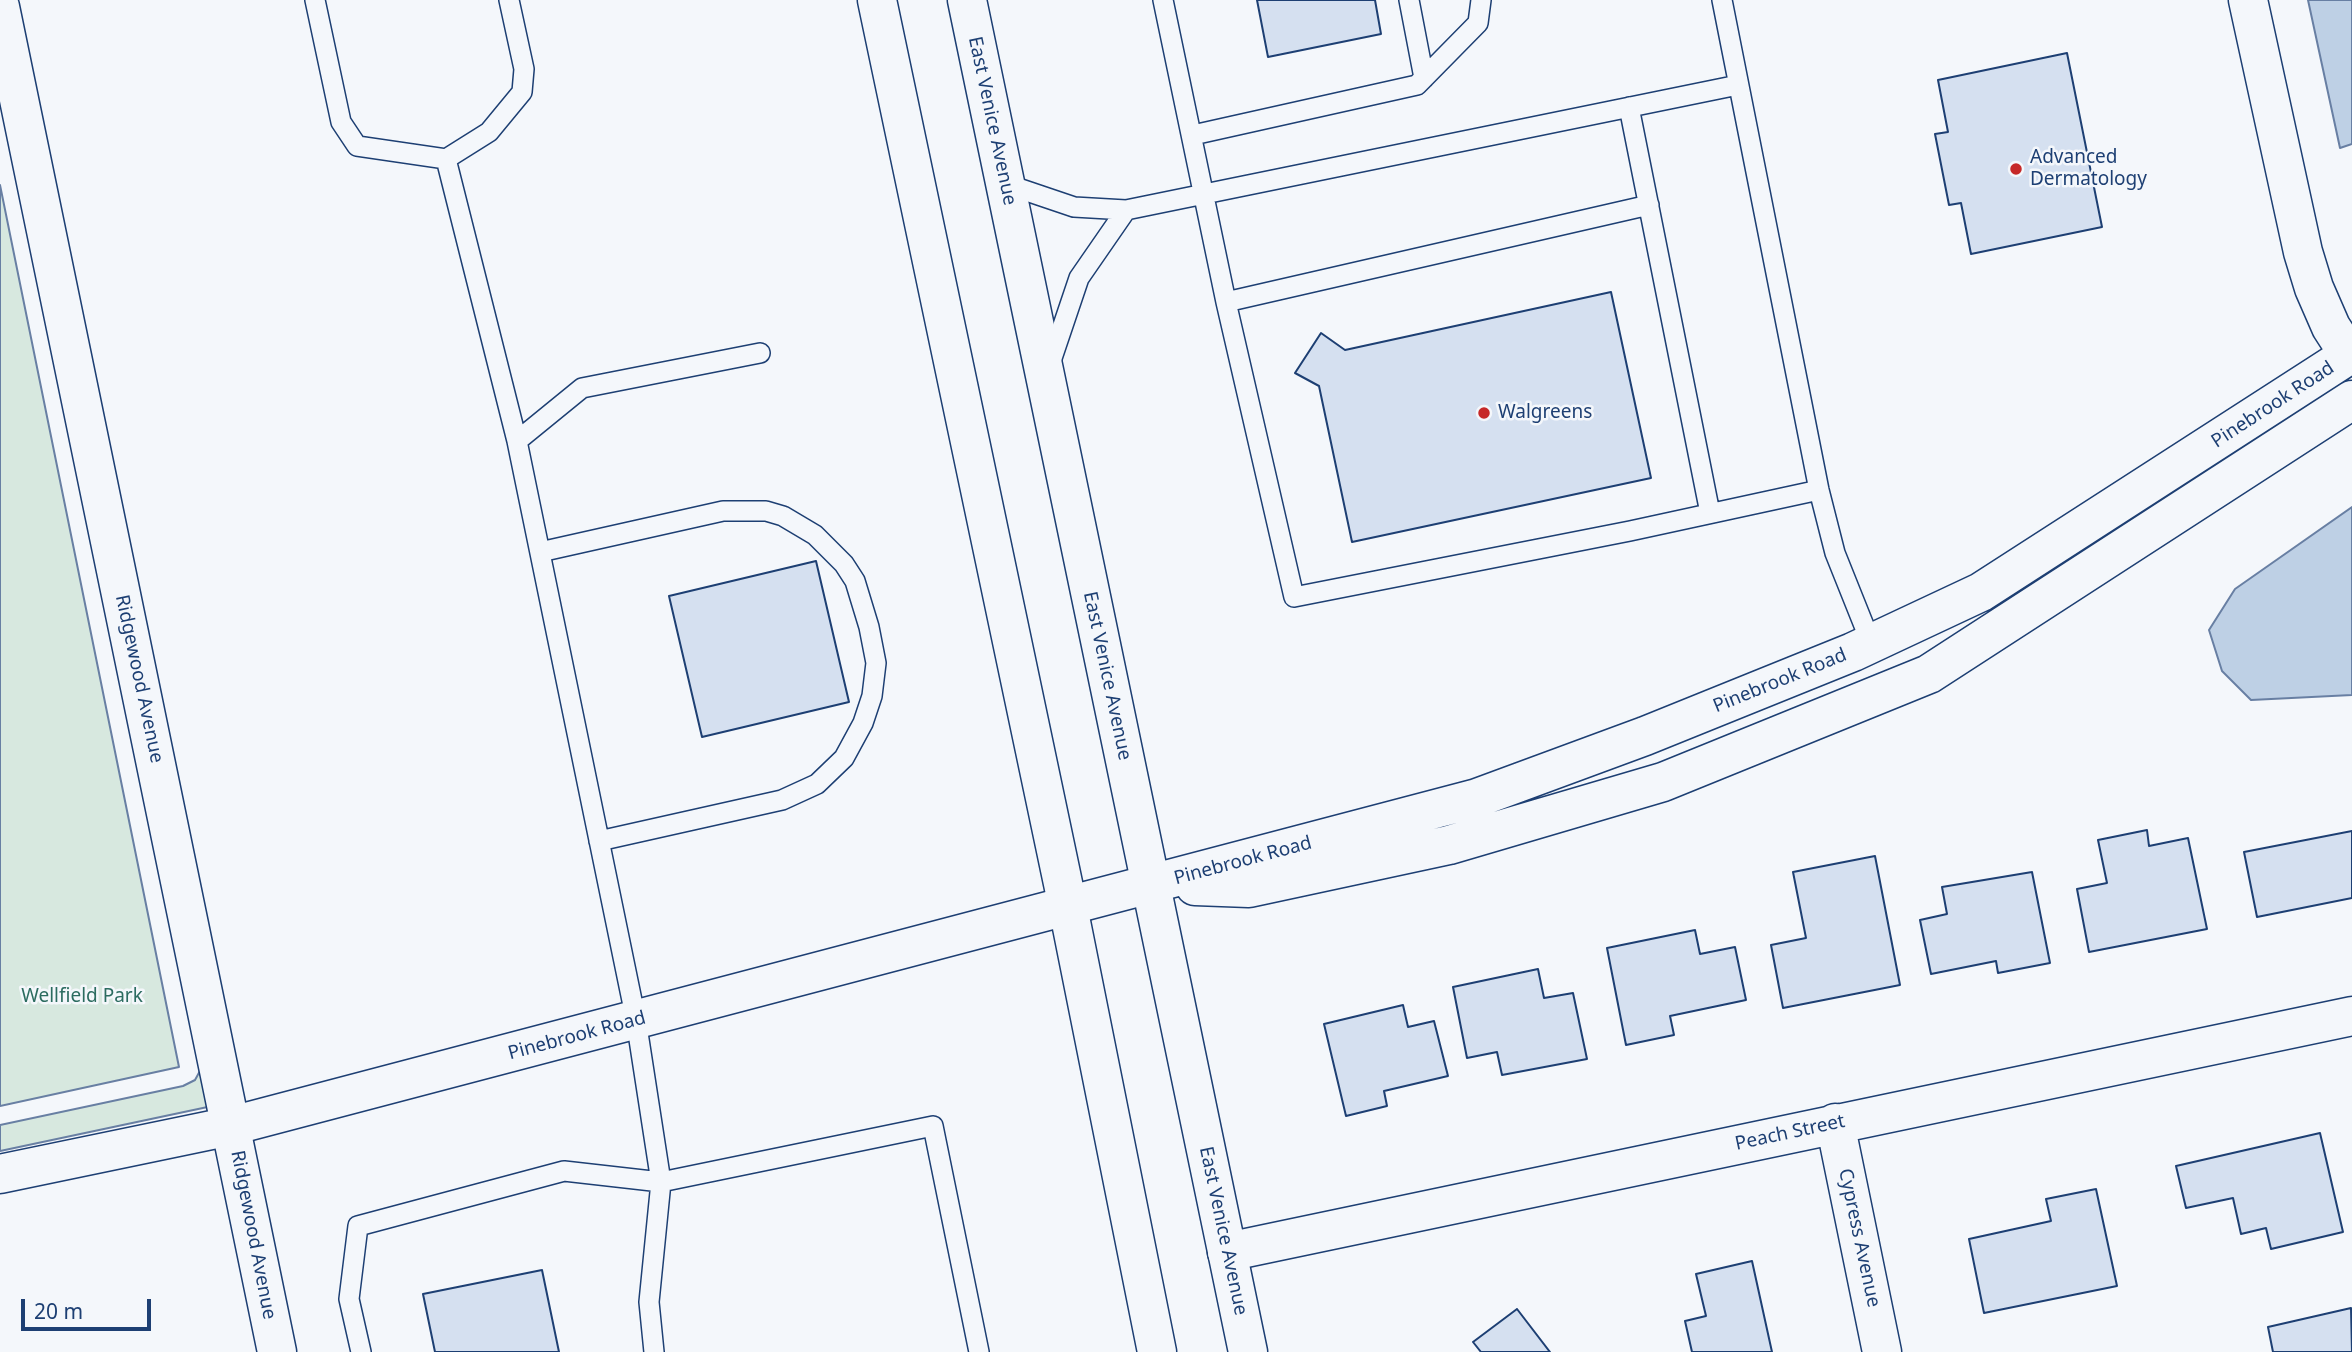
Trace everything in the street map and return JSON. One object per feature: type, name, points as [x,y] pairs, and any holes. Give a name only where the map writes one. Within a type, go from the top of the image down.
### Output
[{"type":"street","points":[[877,0],[1068,907],[1157,1352]]},
{"type":"street","points":[[2248,0],[2303,252],[2314,288],[2331,327],[2351,354]]},
{"type":"street","name":"East Venice Avenue","points":[[967,4],[1248,1352]]},
{"type":"street","name":"Ridgewood Avenue","points":[[0,7],[277,1352]]},
{"type":"street","name":"Pinebrook Road","points":[[0,1174],[231,1126],[1477,798],[1645,736],[1871,643],[1981,592],[2351,354]]},
{"type":"street","name":"Pinebrook Road","points":[[1151,885],[1249,888],[1263,886],[1449,845],[1663,782],[1929,674],[2352,400]]},
{"type":"street","points":[[1645,736],[1663,782]]},
{"type":"street","name":"Peach Street","points":[[1227,1252],[2352,1016]]},
{"type":"street","name":"Cypress Avenue","points":[[1835,1123],[1882,1352]]},
{"type":"lane","points":[[315,0],[341,122],[358,146],[446,159],[489,132],[522,92],[523,69],[509,0]]},
{"type":"lane","points":[[1163,0],[1226,302],[1294,597],[1819,490]]},
{"type":"lane","points":[[1409,0],[1424,78]]},
{"type":"lane","points":[[1193,135],[1417,85],[1478,23],[1481,0]]},
{"type":"lane","points":[[1722,0],[1819,490],[1835,553],[1871,643]]},
{"type":"lane","points":[[1006,184],[1074,207],[1126,210],[1738,85]]},
{"type":"lane","points":[[1629,107],[1710,513]]},
{"type":"lane","points":[[446,159],[517,441],[636,1020],[661,1182],[649,1302],[654,1352]]},
{"type":"lane","points":[[1226,302],[1649,205]]},
{"type":"lane","points":[[1045,377],[1079,278],[1126,210]]},
{"type":"lane","points":[[517,441],[582,388],[760,353]]},
{"type":"lane","points":[[540,552],[723,511],[736,509],[774,513],[815,535],[844,564],[855,581],[869,627],[876,680],[863,723],[844,758],[831,772],[800,794],[782,800],[599,841]]},
{"type":"lane","points":[[361,1352],[349,1299],[358,1226],[564,1171],[661,1182],[933,1126],[979,1352]]},
{"type":"green space","name":"Wellfield Park","points":[[0,185],[179,1067],[0,1106]]},
{"type":"green space","points":[[201,1069],[217,1105],[0,1151],[0,1125],[183,1086],[195,1080]]},
{"type":"water","points":[[2308,0],[2352,0],[2352,144],[2340,148]]},
{"type":"water","points":[[2352,507],[2352,695],[2251,700],[2222,671],[2209,630],[2235,589]]},
{"type":"building","points":[[1257,0],[1375,0],[1381,34],[1268,57]]},
{"type":"building","name":"Advanced Dermatology","points":[[2067,53],[2102,227],[1971,254],[1961,203],[1949,205],[1935,134],[1948,132],[1938,80]]},
{"type":"building","name":"Walgreens","points":[[1611,292],[1651,478],[1352,542],[1319,386],[1295,373],[1321,333],[1345,350]]},
{"type":"building","points":[[816,561],[849,702],[702,737],[669,596]]},
{"type":"building","points":[[2147,830],[2149,846],[2188,838],[2207,929],[2089,952],[2077,889],[2107,883],[2098,840]]},
{"type":"building","points":[[2352,831],[2352,898],[2257,917],[2244,852]]},
{"type":"building","points":[[1875,856],[1900,985],[1783,1008],[1771,945],[1806,938],[1793,872]]},
{"type":"building","points":[[2032,872],[2050,963],[1998,973],[1996,961],[1931,974],[1920,920],[1947,914],[1942,887]]},
{"type":"building","points":[[1695,930],[1700,954],[1735,947],[1746,1000],[1670,1016],[1674,1035],[1626,1045],[1607,948]]},
{"type":"building","points":[[1538,969],[1544,998],[1573,993],[1587,1059],[1502,1075],[1497,1052],[1467,1058],[1453,987]]},
{"type":"building","points":[[1403,1005],[1408,1027],[1434,1021],[1448,1076],[1384,1091],[1387,1106],[1346,1116],[1324,1024]]},
{"type":"building","points":[[2320,1133],[2343,1232],[2271,1249],[2266,1228],[2241,1234],[2233,1198],[2186,1208],[2176,1166]]},
{"type":"building","points":[[2096,1189],[2117,1286],[1984,1313],[1969,1239],[2051,1221],[2046,1199]]},
{"type":"building","points":[[1752,1261],[1772,1352],[1692,1352],[1685,1321],[1706,1316],[1696,1274]]},
{"type":"building","points":[[542,1270],[559,1352],[435,1352],[423,1294]]},
{"type":"building","points":[[2351,1308],[2352,1352],[2273,1352],[2268,1327]]},
{"type":"building","points":[[1517,1309],[1550,1352],[1481,1352],[1473,1342]]},
{"type":"place","name":"Advanced Dermatology","points":[[2016,169]]},
{"type":"place","name":"Walgreens","points":[[1484,413]]}]
